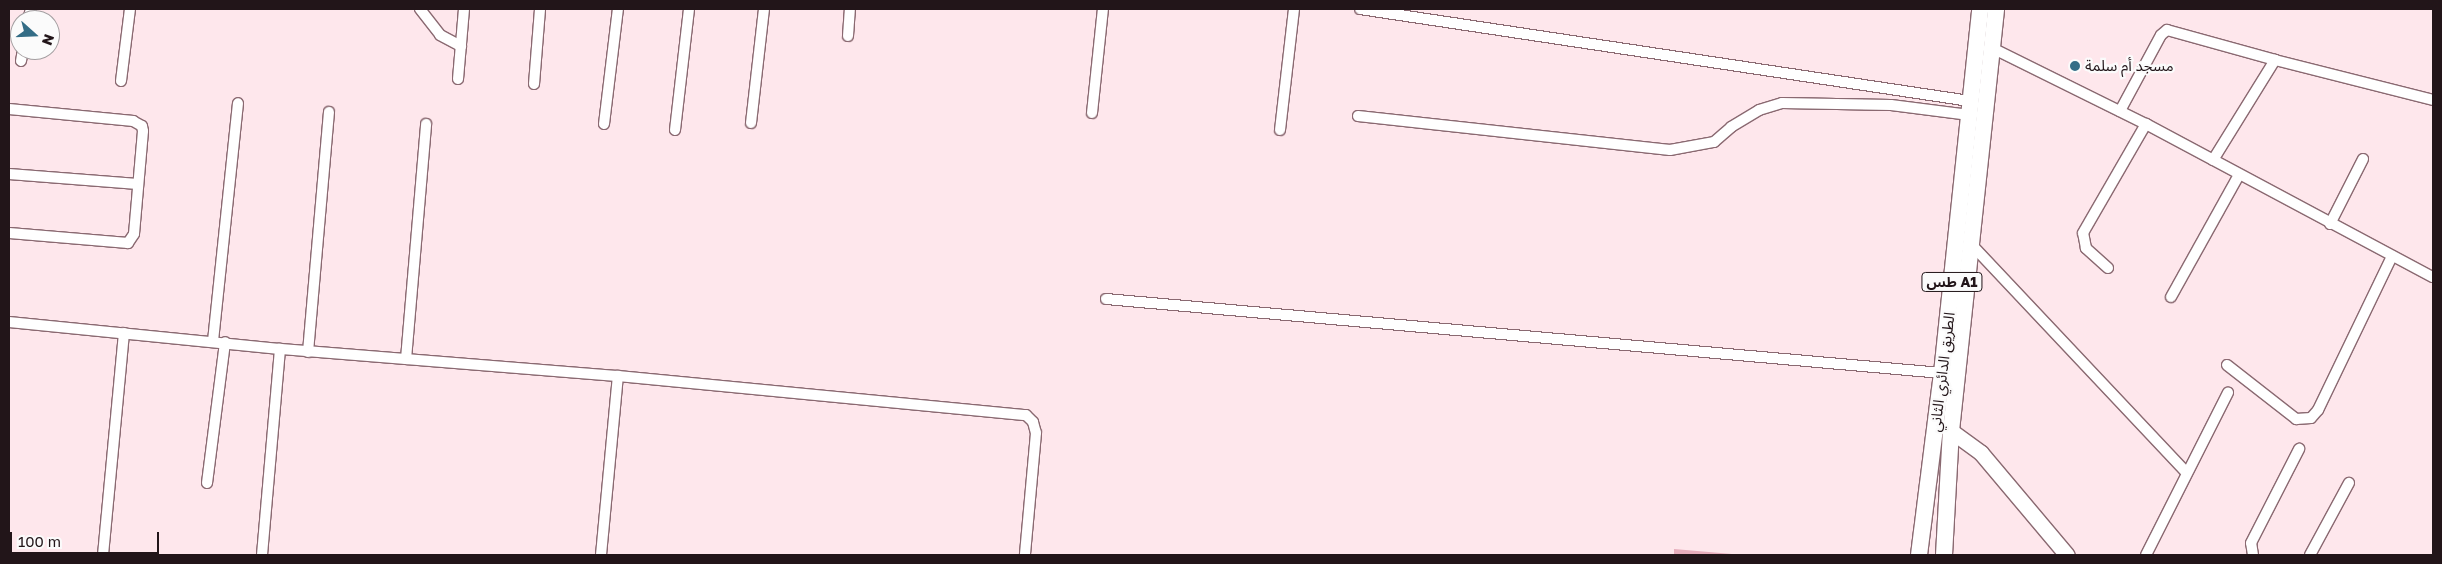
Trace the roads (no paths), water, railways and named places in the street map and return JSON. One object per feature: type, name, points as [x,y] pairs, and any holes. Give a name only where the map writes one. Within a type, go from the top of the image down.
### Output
[{"type":"highway","name":"الطريق الدائري الثاني","points":[[1919,555],[1942,373],[1980,9]]},
{"type":"highway","name":"الطريق الدائري الثاني","points":[[1944,555],[1951,432],[1996,9]]},
{"type":"main road","points":[[1951,432],[1981,453],[2067,555]]},
{"type":"street","points":[[121,81],[130,9]]},
{"type":"street","points":[[420,9],[440,35],[461,46]]},
{"type":"street","points":[[458,79],[464,9]]},
{"type":"street","points":[[534,84],[540,9]]},
{"type":"street","points":[[604,124],[618,9]]},
{"type":"street","points":[[675,130],[689,9]]},
{"type":"street","points":[[751,123],[764,9]]},
{"type":"street","points":[[848,36],[850,9]]},
{"type":"street","points":[[1092,113],[1103,9]]},
{"type":"street","points":[[1280,130],[1294,9]]},
{"type":"street","points":[[1360,9],[1970,108]]},
{"type":"street","points":[[2120,111],[2161,35],[2167,30],[2275,60],[2433,100]]},
{"type":"street","points":[[1992,48],[2146,124],[2330,224],[2433,277]]},
{"type":"street","points":[[2213,160],[2275,60]]},
{"type":"street","points":[[213,341],[238,103]]},
{"type":"street","points":[[1358,116],[1670,150],[1714,142],[1731,126],[1759,110],[1782,103],[1970,108]]},
{"type":"street","points":[[9,109],[138,122],[143,131],[134,234],[128,243],[9,233]]},
{"type":"street","points":[[308,352],[328,112]]},
{"type":"street","points":[[406,359],[426,124]]},
{"type":"street","points":[[2108,268],[2086,248],[2084,234],[2146,124]]},
{"type":"street","points":[[2330,224],[2363,159]]},
{"type":"street","points":[[9,174],[138,184]]},
{"type":"street","points":[[2171,297],[2239,175]]},
{"type":"street","points":[[1971,244],[2186,472]]},
{"type":"street","points":[[2227,365],[2296,419],[2311,418],[2318,410],[2392,256]]},
{"type":"street","points":[[1106,299],[1942,373]]},
{"type":"street","points":[[9,322],[225,342],[280,350],[618,376],[1026,416],[1033,422],[1036,433],[1025,555]]},
{"type":"street","points":[[103,555],[124,333]]},
{"type":"street","points":[[207,483],[225,342]]},
{"type":"street","points":[[262,555],[280,350]]},
{"type":"street","points":[[601,555],[618,376]]},
{"type":"street","points":[[2146,555],[2186,472],[2228,393]]},
{"type":"street","points":[[2253,555],[2251,543],[2299,449]]},
{"type":"street","points":[[2310,555],[2349,482]]},
{"type":"place","name":"مسجد أم سلمة","points":[[2075,66]]}]
